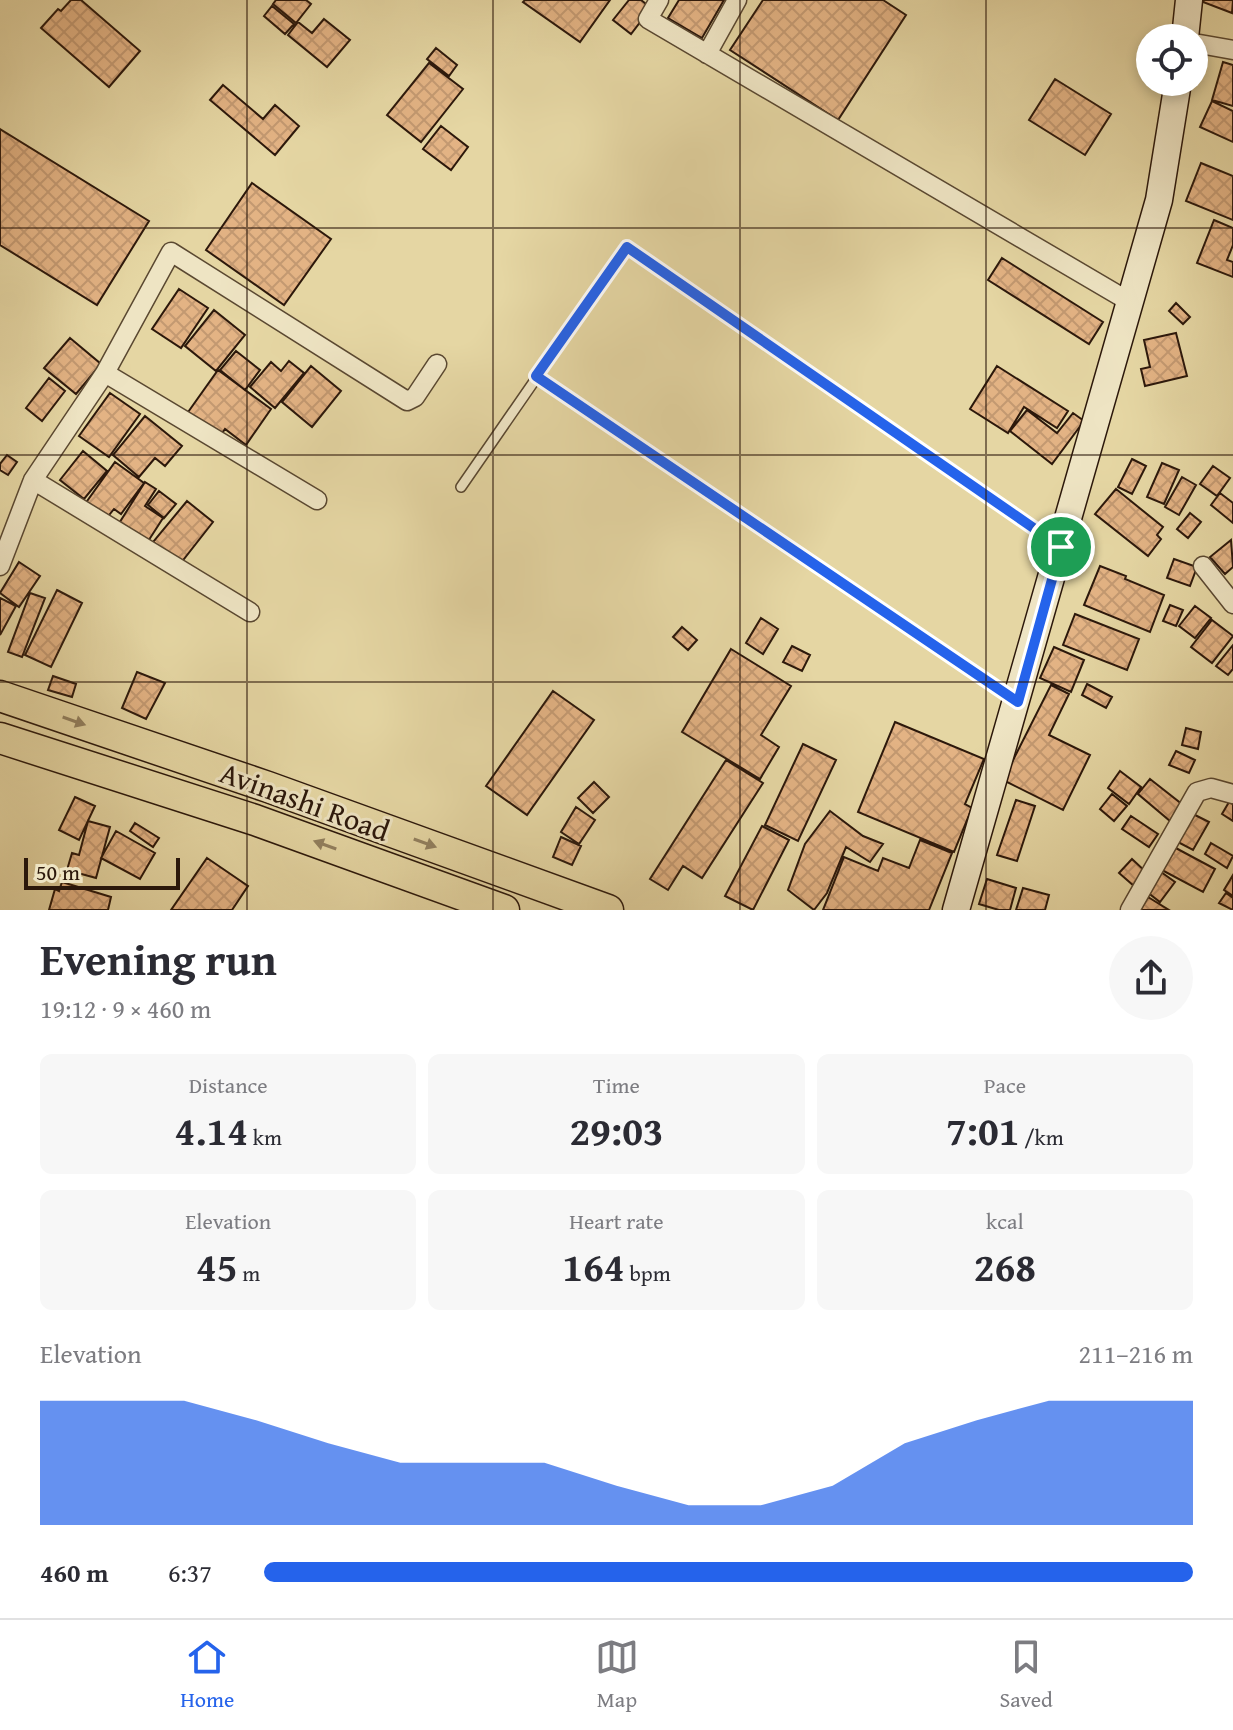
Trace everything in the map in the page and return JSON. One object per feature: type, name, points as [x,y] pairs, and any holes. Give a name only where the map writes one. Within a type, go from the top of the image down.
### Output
[{"type":"main road","name":"Avinashi Road","points":[[0,696],[283,792],[608,910]]},
{"type":"main road","name":"Avinashi Road","points":[[0,738],[255,820],[504,910]]},
{"type":"street","points":[[659,0],[648,19],[1130,302]]},
{"type":"street","points":[[707,54],[737,0]]},
{"type":"street","points":[[1186,24],[1189,0]]},
{"type":"street","points":[[1208,46],[1233,50]]},
{"type":"street","points":[[956,910],[1018,702],[1159,200],[1176,96]]},
{"type":"street","points":[[0,566],[33,480],[105,373],[171,252],[407,401],[415,397],[437,364]]},
{"type":"street","points":[[105,373],[317,500]]},
{"type":"street","points":[[33,480],[250,612]]},
{"type":"street","points":[[1203,566],[1233,604]]},
{"type":"street","points":[[1130,910],[1197,792],[1211,788],[1233,794]]},
{"type":"lane","points":[[461,487],[627,247],[1061,547]]},
{"type":"lane","points":[[536,376],[1018,702]]},
{"type":"building","points":[[71,0],[81,0],[140,51],[109,87],[41,28]]},
{"type":"building","points":[[276,0],[306,0],[311,4],[296,23],[273,4]]},
{"type":"building","points":[[610,0],[580,42],[523,2]]},
{"type":"building","points":[[629,0],[641,0],[651,8],[631,34],[613,20]]},
{"type":"building","points":[[679,0],[724,0],[702,38],[668,18]]},
{"type":"building","points":[[763,0],[883,0],[906,15],[838,120],[730,50]]},
{"type":"building","points":[[1233,0],[1232,13],[1203,2]]},
{"type":"building","points":[[272,6],[294,24],[285,34],[264,16]]},
{"type":"building","points":[[324,19],[350,40],[327,67],[288,35],[298,22],[312,33]]},
{"type":"building","points":[[436,48],[457,65],[449,76],[427,59]]},
{"type":"building","points":[[1223,62],[1233,65],[1233,106],[1212,100]]},
{"type":"building","points":[[429,63],[463,89],[421,142],[387,115]]},
{"type":"building","points":[[1055,79],[1111,114],[1085,155],[1029,120]]},
{"type":"building","points":[[223,85],[263,119],[275,105],[299,126],[275,155],[210,100]]},
{"type":"building","points":[[1212,101],[1233,111],[1233,142],[1200,127]]},
{"type":"building","points":[[441,126],[468,147],[451,170],[423,149]]},
{"type":"building","points":[[0,129],[149,221],[97,305],[0,245]]},
{"type":"building","points":[[1201,163],[1233,176],[1233,220],[1186,201]]},
{"type":"building","points":[[252,183],[331,239],[284,305],[206,250]]},
{"type":"building","points":[[1214,220],[1233,228],[1233,245],[1227,260],[1233,262],[1233,277],[1197,263]]},
{"type":"building","points":[[1002,258],[1103,322],[1089,344],[988,280]]},
{"type":"building","points":[[179,289],[208,308],[181,348],[152,329]]},
{"type":"building","points":[[1176,303],[1190,317],[1183,324],[1169,311]]},
{"type":"building","points":[[214,310],[245,335],[216,371],[185,346]]},
{"type":"building","points":[[1176,333],[1187,376],[1145,386],[1141,369],[1150,367],[1144,340]]},
{"type":"building","points":[[70,338],[101,364],[76,394],[44,368]]},
{"type":"building","points":[[236,351],[260,370],[245,390],[220,370]]},
{"type":"building","points":[[289,361],[304,373],[275,408],[250,387],[271,362],[281,371]]},
{"type":"building","points":[[311,366],[341,391],[312,427],[282,402]]},
{"type":"building","points":[[997,366],[1068,411],[1057,428],[1024,407],[1008,433],[970,409]]},
{"type":"building","points":[[218,370],[271,409],[246,445],[225,429],[218,439],[186,415]]},
{"type":"building","points":[[49,378],[65,391],[42,421],[26,408]]},
{"type":"building","points":[[110,393],[140,414],[109,457],[79,436]]},
{"type":"building","points":[[1027,410],[1057,433],[1073,413],[1084,421],[1052,464],[1010,431]]},
{"type":"building","points":[[145,416],[182,446],[165,466],[155,458],[139,477],[113,455]]},
{"type":"building","points":[[83,451],[107,471],[84,499],[60,480]]},
{"type":"building","points":[[7,455],[17,462],[8,475],[0,470],[0,464]]},
{"type":"building","points":[[1132,459],[1146,466],[1132,494],[1118,487]]},
{"type":"building","points":[[115,462],[144,483],[121,514],[114,509],[106,519],[85,504]]},
{"type":"building","points":[[1162,463],[1179,470],[1164,504],[1147,497]]},
{"type":"building","points":[[1213,466],[1230,478],[1217,496],[1200,484]]},
{"type":"building","points":[[1182,477],[1196,485],[1179,515],[1165,507]]},
{"type":"building","points":[[145,482],[156,489],[145,506],[163,518],[147,543],[118,525]]},
{"type":"building","points":[[1116,489],[1163,527],[1157,535],[1161,539],[1148,556],[1095,514]]},
{"type":"building","points":[[159,491],[176,504],[164,518],[148,505]]},
{"type":"building","points":[[1220,493],[1233,503],[1233,523],[1211,505]]},
{"type":"building","points":[[187,501],[213,522],[180,564],[153,542]]},
{"type":"building","points":[[1190,513],[1201,522],[1188,538],[1177,529]]},
{"type":"building","points":[[1231,540],[1233,567],[1225,574],[1210,557]]},
{"type":"building","points":[[1174,559],[1197,567],[1190,586],[1167,578]]},
{"type":"building","points":[[19,562],[40,576],[19,607],[0,593]]},
{"type":"building","points":[[1100,566],[1164,595],[1150,632],[1084,605]]},
{"type":"building","points":[[57,590],[82,603],[51,667],[25,655]]},
{"type":"building","points":[[30,593],[45,598],[22,657],[8,652]]},
{"type":"building","points":[[0,598],[16,606],[0,635]]},
{"type":"building","points":[[1170,605],[1183,610],[1176,626],[1163,621]]},
{"type":"building","points":[[1195,606],[1211,618],[1195,638],[1179,626]]},
{"type":"building","points":[[1075,614],[1139,639],[1127,670],[1063,645]]},
{"type":"building","points":[[761,618],[778,629],[763,654],[746,643]]},
{"type":"building","points":[[1212,620],[1233,636],[1212,663],[1191,647]]},
{"type":"building","points":[[682,627],[697,640],[688,650],[673,637]]},
{"type":"building","points":[[1233,645],[1233,669],[1228,675],[1216,666]]},
{"type":"building","points":[[792,646],[810,655],[802,671],[783,662]]},
{"type":"building","points":[[1054,647],[1084,660],[1071,692],[1040,678]]},
{"type":"building","points":[[731,649],[791,686],[761,735],[779,747],[760,779],[682,732]]},
{"type":"building","points":[[137,672],[165,683],[146,719],[122,708]]},
{"type":"building","points":[[53,676],[76,684],[72,697],[48,690]]},
{"type":"building","points":[[1087,684],[1112,697],[1106,708],[1082,695]]},
{"type":"building","points":[[1051,685],[1069,694],[1049,735],[1090,755],[1063,810],[1003,780]]},
{"type":"building","points":[[553,691],[594,720],[527,815],[486,786]]},
{"type":"building","points":[[895,722],[984,759],[965,804],[972,808],[954,852],[858,812]]},
{"type":"building","points":[[1186,728],[1201,732],[1198,749],[1182,745]]},
{"type":"building","points":[[803,744],[836,760],[798,841],[765,825]]},
{"type":"building","points":[[1176,751],[1195,760],[1189,773],[1169,765]]},
{"type":"building","points":[[726,760],[763,783],[702,878],[683,866],[668,890],[650,879]]},
{"type":"building","points":[[1120,771],[1141,787],[1129,804],[1108,788]]},
{"type":"building","points":[[1150,779],[1183,805],[1170,821],[1138,794]]},
{"type":"building","points":[[594,782],[609,797],[593,813],[578,798]]},
{"type":"building","points":[[1112,794],[1127,806],[1114,821],[1100,809]]},
{"type":"building","points":[[75,797],[95,806],[79,840],[59,830]]},
{"type":"building","points":[[1016,800],[1035,806],[1017,861],[997,855]]},
{"type":"building","points":[[1229,802],[1233,804],[1233,821],[1222,814]]},
{"type":"building","points":[[576,807],[595,820],[579,844],[561,832]]},
{"type":"building","points":[[830,811],[863,836],[883,844],[870,862],[846,847],[827,893],[814,910],[788,890],[805,844]]},
{"type":"building","points":[[1191,813],[1209,822],[1193,850],[1176,841]]},
{"type":"building","points":[[1131,816],[1158,834],[1149,847],[1122,829]]},
{"type":"building","points":[[88,821],[110,827],[96,878],[67,870],[72,853],[79,855]]},
{"type":"building","points":[[135,823],[159,838],[153,847],[130,831]]},
{"type":"building","points":[[762,826],[789,840],[753,910],[725,896]]},
{"type":"building","points":[[116,831],[155,853],[140,879],[101,858]]},
{"type":"building","points":[[561,837],[581,846],[572,865],[553,857]]},
{"type":"building","points":[[920,840],[952,853],[929,910],[823,910],[844,857],[878,871],[883,858],[909,868]]},
{"type":"building","points":[[1211,843],[1233,856],[1227,868],[1205,854]]},
{"type":"building","points":[[1172,846],[1215,869],[1203,892],[1160,869]]},
{"type":"building","points":[[207,858],[248,886],[232,910],[171,910]]},
{"type":"building","points":[[1132,859],[1146,872],[1134,886],[1119,873]]},
{"type":"building","points":[[1161,872],[1175,882],[1160,902],[1147,892]]},
{"type":"building","points":[[1233,875],[1233,896],[1224,890]]},
{"type":"building","points":[[987,879],[1016,888],[1010,910],[979,904]]},
{"type":"building","points":[[62,882],[111,897],[108,910],[49,910],[55,889],[59,891]]},
{"type":"building","points":[[1023,888],[1049,895],[1045,910],[1016,910]]},
{"type":"building","points":[[1226,893],[1233,898],[1233,910],[1219,903]]},
{"type":"building","points":[[1148,897],[1169,910],[1140,910]]},
{"type":"route","points":[[627,247],[1061,547],[1018,702],[536,376],[627,247]]}]
